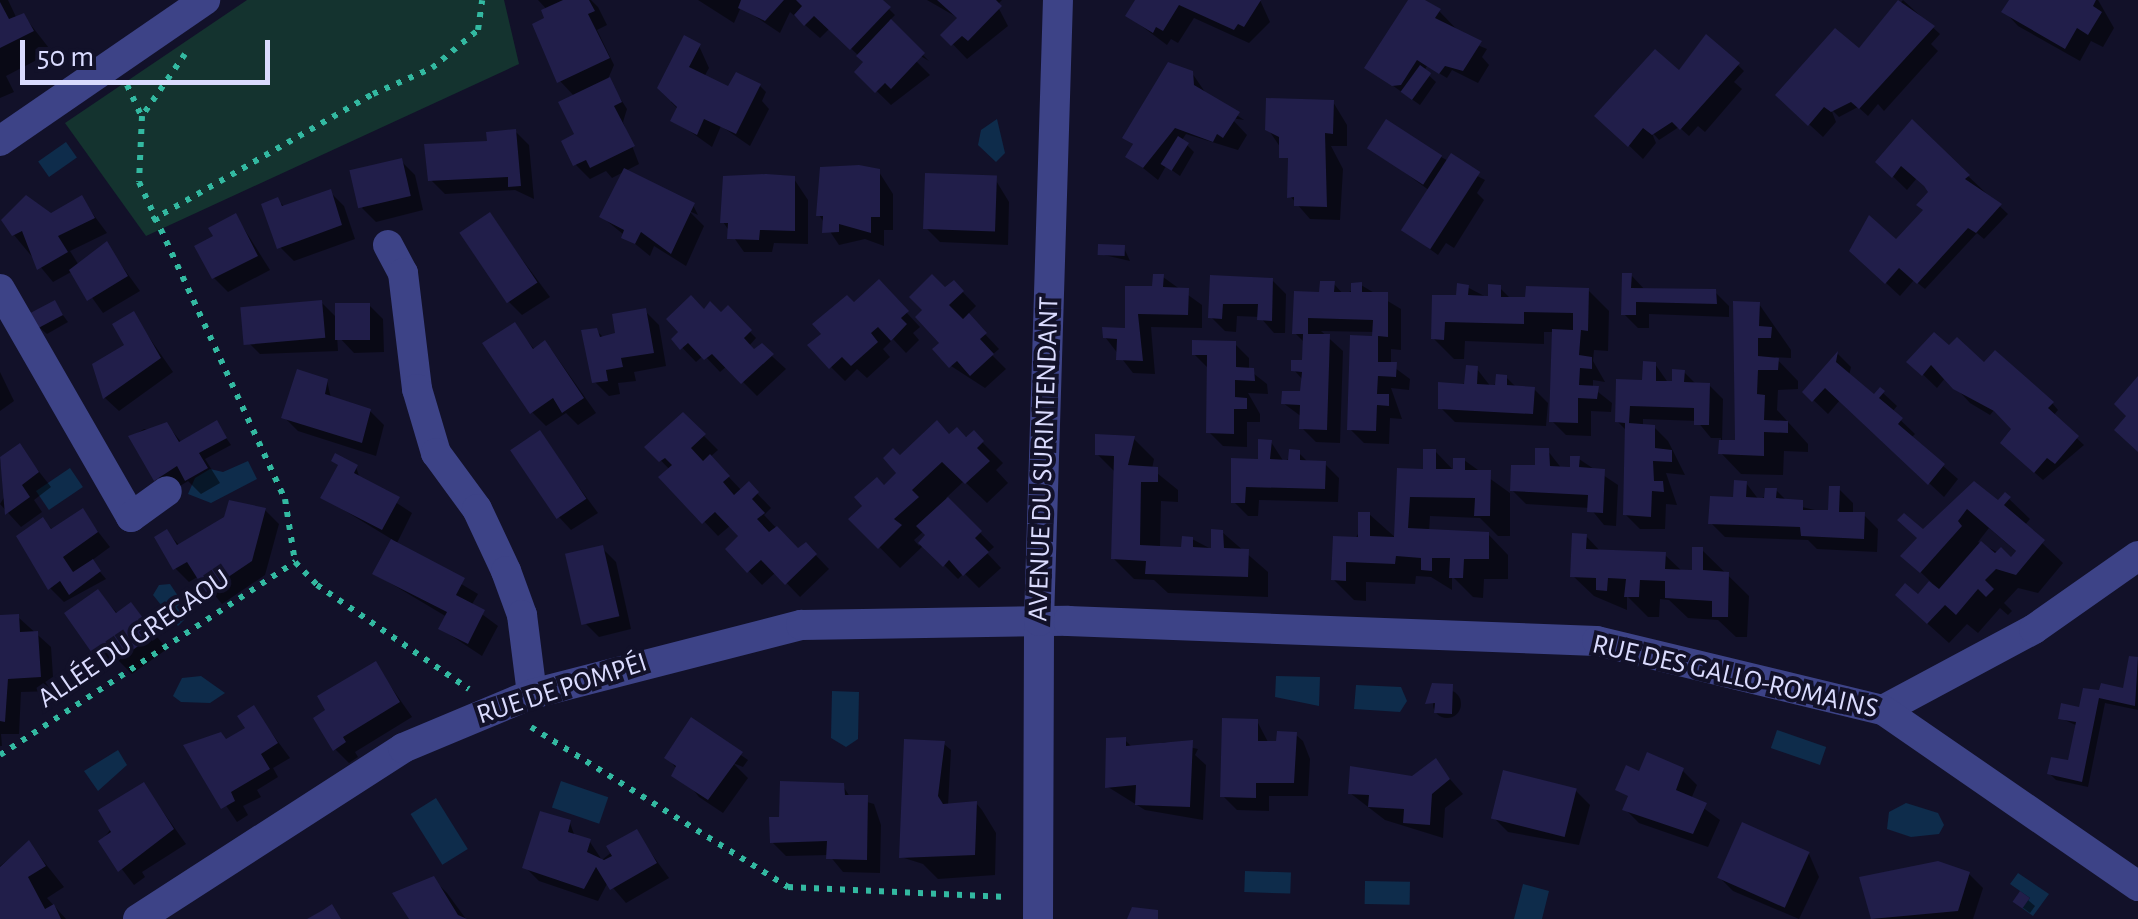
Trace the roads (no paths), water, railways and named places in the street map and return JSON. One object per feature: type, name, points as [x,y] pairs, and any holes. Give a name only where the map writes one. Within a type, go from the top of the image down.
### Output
[{"type":"street","name":"AVENUE DU SURINTENDANT","points":[[1038,919],[1039,621],[1058,0]]},
{"type":"street","points":[[0,141],[197,5]]},
{"type":"street","points":[[388,244],[403,273],[417,389],[436,453],[476,509],[506,570],[522,614],[532,694]]},
{"type":"street","points":[[0,289],[131,517],[167,491]]},
{"type":"street","points":[[1883,710],[2034,629],[2138,556]]},
{"type":"street","name":"RUE DE POMPÉI","points":[[138,919],[404,748],[532,694],[801,625],[1039,621]]},
{"type":"street","name":"RUE DES GALLO-ROMAINS","points":[[1039,621],[1597,641],[1883,710],[2138,886]]},
{"type":"water","points":[[997,119],[1005,153],[996,162],[978,145],[981,130]]},
{"type":"water","points":[[66,142],[77,158],[49,177],[38,162]]},
{"type":"water","points":[[248,461],[257,479],[211,503],[188,494],[195,478],[210,469],[223,472]]},
{"type":"water","points":[[70,468],[83,487],[49,510],[36,491]]},
{"type":"water","points":[[170,584],[190,614],[178,626],[153,595],[159,585]]},
{"type":"water","points":[[201,676],[225,693],[210,703],[181,702],[173,696],[182,678]]},
{"type":"water","points":[[1276,676],[1320,677],[1319,706],[1275,697]]},
{"type":"water","points":[[1356,685],[1401,687],[1407,701],[1400,712],[1354,709]]},
{"type":"water","points":[[832,691],[859,692],[858,739],[846,747],[831,738]]},
{"type":"water","points":[[1777,730],[1826,747],[1820,765],[1771,748]]},
{"type":"water","points":[[118,750],[127,765],[98,791],[84,771]]},
{"type":"water","points":[[561,781],[608,797],[599,824],[552,807]]},
{"type":"water","points":[[436,798],[468,849],[442,865],[411,814]]},
{"type":"water","points":[[1906,803],[1938,813],[1944,825],[1939,834],[1911,837],[1887,829],[1889,812]]},
{"type":"water","points":[[1245,871],[1291,873],[1290,894],[1244,892]]},
{"type":"water","points":[[2018,873],[2049,894],[2033,916],[2022,908],[2030,898],[2010,884]]},
{"type":"water","points":[[1365,881],[1410,882],[1410,905],[1365,904]]},
{"type":"water","points":[[1523,884],[1549,891],[1542,919],[1514,919]]}]
